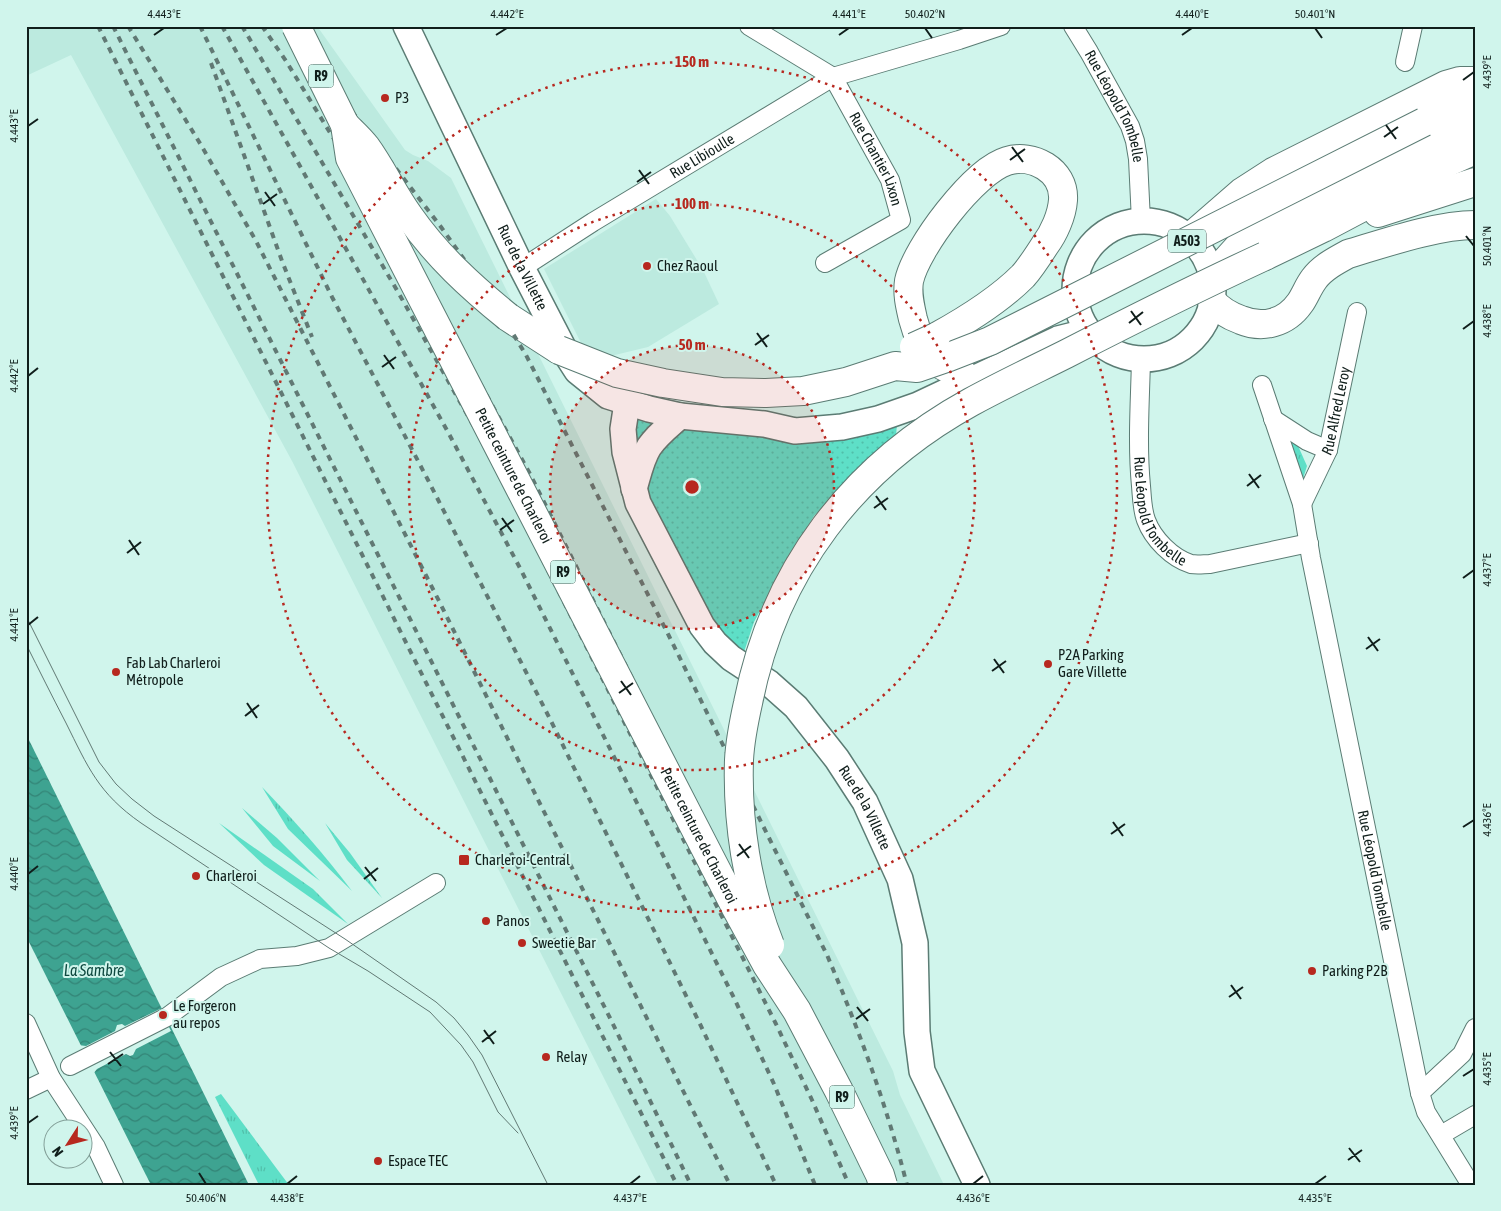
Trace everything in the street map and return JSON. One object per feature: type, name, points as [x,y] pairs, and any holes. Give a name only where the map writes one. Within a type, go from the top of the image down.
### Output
[{"type":"highway","name":"Petite ceinture de Charleroi","points":[[296,26],[345,125],[350,158],[736,908],[767,966],[797,1011],[839,1091],[880,1175],[882,1185]]},
{"type":"highway","points":[[1189,238],[1242,192],[1273,172],[1446,85],[1460,81],[1475,81]]},
{"type":"highway","name":"A503","points":[[895,366],[917,368],[950,357],[990,340],[1424,122],[1475,99]]},
{"type":"highway","points":[[345,125],[366,146],[408,215],[445,262],[508,317],[559,350],[617,373],[663,383],[722,392],[785,393],[846,382],[895,366],[914,347],[962,323],[984,308],[1023,275],[1056,227],[1064,199],[1062,189],[1057,178],[1042,163],[1030,159],[1009,160],[997,165],[986,173],[950,212],[920,252],[914,266],[908,294],[918,337],[926,352],[937,364],[948,370],[963,374]]},
{"type":"highway","points":[[1475,126],[1264,228],[1242,243],[1212,289],[1224,312],[1246,322],[1272,323],[1290,314],[1299,304],[1314,279],[1336,260],[1348,254],[1437,230],[1463,225],[1475,225]]},
{"type":"highway","points":[[797,1011],[764,929],[745,852],[740,803],[739,759],[742,729],[756,666],[764,640],[784,592],[798,566],[831,518],[883,464],[914,440],[970,403],[1190,291],[1323,228],[1444,164],[1475,150]]},
{"type":"highway","points":[[1323,228],[1403,206],[1465,185]]},
{"type":"main road","name":"Rue de la Villette","points":[[406,26],[522,268],[568,357],[577,371],[608,396],[627,402],[623,429],[625,452],[638,503],[702,626],[715,643],[731,658],[768,683],[796,707],[836,759],[865,802],[900,879],[915,943],[917,1032],[922,1071],[977,1185]]},
{"type":"main road","points":[[1141,221],[1159,222],[1175,228],[1189,238],[1204,255],[1212,289],[1207,320],[1195,337],[1180,350],[1161,358],[1141,360],[1123,356],[1106,349],[1092,337],[1082,323],[1076,307],[1075,286],[1079,266],[1089,248],[1103,234],[1121,224],[1141,221]]},
{"type":"main road","points":[[764,424],[790,419],[840,414],[932,388],[1057,327],[1066,320],[1076,307]]},
{"type":"main road","points":[[627,402],[680,416],[764,424],[795,432],[842,427],[918,405],[1058,339],[1078,334],[1092,337]]},
{"type":"main road","points":[[634,489],[641,465],[649,448],[680,416]]},
{"type":"street","points":[[749,26],[833,77]]},
{"type":"street","name":"Rue Libioulle","points":[[522,268],[593,222],[833,77],[1001,26]]},
{"type":"street","name":"Rue Léopold Tombelle","points":[[1073,26],[1126,118],[1136,140],[1141,221]]},
{"type":"street","points":[[1405,62],[1413,26]]},
{"type":"street","name":"Rue Chantier Lixon","points":[[826,263],[901,220],[890,180],[833,77]]},
{"type":"street","name":"Rue Alfred Leroy","points":[[1302,504],[1328,450],[1357,312]]},
{"type":"street","name":"Rue Léopold Tombelle","points":[[1141,360],[1139,465],[1142,503],[1146,519],[1153,534],[1161,544],[1176,556],[1199,565],[1309,542]]},
{"type":"street","name":"Rue Léopold Tombelle","points":[[1262,385],[1302,504],[1420,1093],[1426,1112],[1471,1185]]},
{"type":"street","points":[[1273,419],[1307,441],[1328,450]]},
{"type":"street","points":[[70,1066],[168,1017],[221,977],[260,959],[297,956],[329,948],[436,883]]},
{"type":"street","points":[[26,1023],[51,1078],[96,1147],[114,1185]]},
{"type":"street","points":[[1420,1093],[1462,1054],[1475,1028]]},
{"type":"street","points":[[26,1090],[51,1078]]},
{"type":"street","points":[[1441,1135],[1475,1115]]},
{"type":"shaded area","points":[[26,26],[317,26],[405,150],[428,161],[451,178],[893,1071],[900,1095],[944,1185],[658,1185],[292,461],[71,55],[26,76]]},
{"type":"shaded area","points":[[656,199],[670,216],[703,270],[719,304],[648,347],[590,361],[544,269]]},
{"type":"green space","points":[[636,414],[750,436],[807,440],[897,423],[896,437],[814,516],[754,622],[743,655],[709,624],[647,498],[635,431]]},
{"type":"green space","points":[[1295,439],[1307,466],[1302,482],[1288,442]]},
{"type":"green space","points":[[262,787],[331,864],[352,891],[288,829]]},
{"type":"green space","points":[[242,808],[277,838],[320,881],[273,846]]},
{"type":"green space","points":[[219,823],[313,889],[348,924],[264,865]]},
{"type":"green space","points":[[325,823],[350,853],[382,898],[347,860]]},
{"type":"green space","points":[[221,1094],[289,1185],[259,1185],[215,1097]]},
{"type":"water","name":"La Sambre","points":[[26,734],[249,1185],[151,1185],[26,936]]},
{"type":"pier","points":[[160,1009],[171,1031],[136,1049],[133,1055],[126,1054],[97,1069],[93,1074],[78,1045],[86,1046],[115,1031],[117,1025],[122,1024],[125,1026]]},
{"type":"tram line","points":[[26,616],[99,762],[116,784],[154,816],[345,939],[436,1002],[454,1018],[482,1055],[548,1185]]},
{"type":"tram line","points":[[26,644],[88,766],[114,801],[141,823],[329,948],[430,1012],[461,1045],[473,1062],[498,1112],[518,1133]]},
{"type":"railway","points":[[98,26],[677,1185]]},
{"type":"railway","points":[[113,26],[610,1018],[691,1185]]},
{"type":"railway","points":[[128,26],[201,145],[256,241],[439,601],[730,1185]]},
{"type":"railway","points":[[200,26],[332,297],[550,719],[700,1024],[776,1185]]},
{"type":"railway","points":[[222,26],[448,432],[521,570],[735,1000],[774,1084],[815,1185]]},
{"type":"railway","points":[[242,26],[398,292],[490,455],[776,1024],[849,1185]]},
{"type":"railway","points":[[262,26],[286,61],[447,323],[530,474],[812,1038],[859,1140],[875,1185]]},
{"type":"railway","points":[[286,26],[441,227],[488,293],[526,355],[669,636],[827,955],[872,1068],[891,1126],[907,1185]]},
{"type":"railway","points":[[211,63],[282,261],[312,337]]},
{"type":"place","name":"P3","points":[[385,98]]},
{"type":"place","name":"Chez Raoul","points":[[647,266]]},
{"type":"place","name":"P2A Parking Gare Villette","points":[[1048,664]]},
{"type":"place","name":"Fab Lab Charleroi Métropole","points":[[116,672]]},
{"type":"place","name":"Charleroi-Central","points":[[464,860]]},
{"type":"place","name":"Charleroi","points":[[196,876]]},
{"type":"place","name":"Panos","points":[[486,921]]},
{"type":"place","name":"Sweetie Bar","points":[[522,943]]},
{"type":"place","name":"Parking P2B","points":[[1312,971]]},
{"type":"place","name":"Le Forgeron au repos","points":[[163,1015]]},
{"type":"place","name":"Relay","points":[[546,1057]]},
{"type":"place","name":"Espace TEC","points":[[378,1161]]}]
